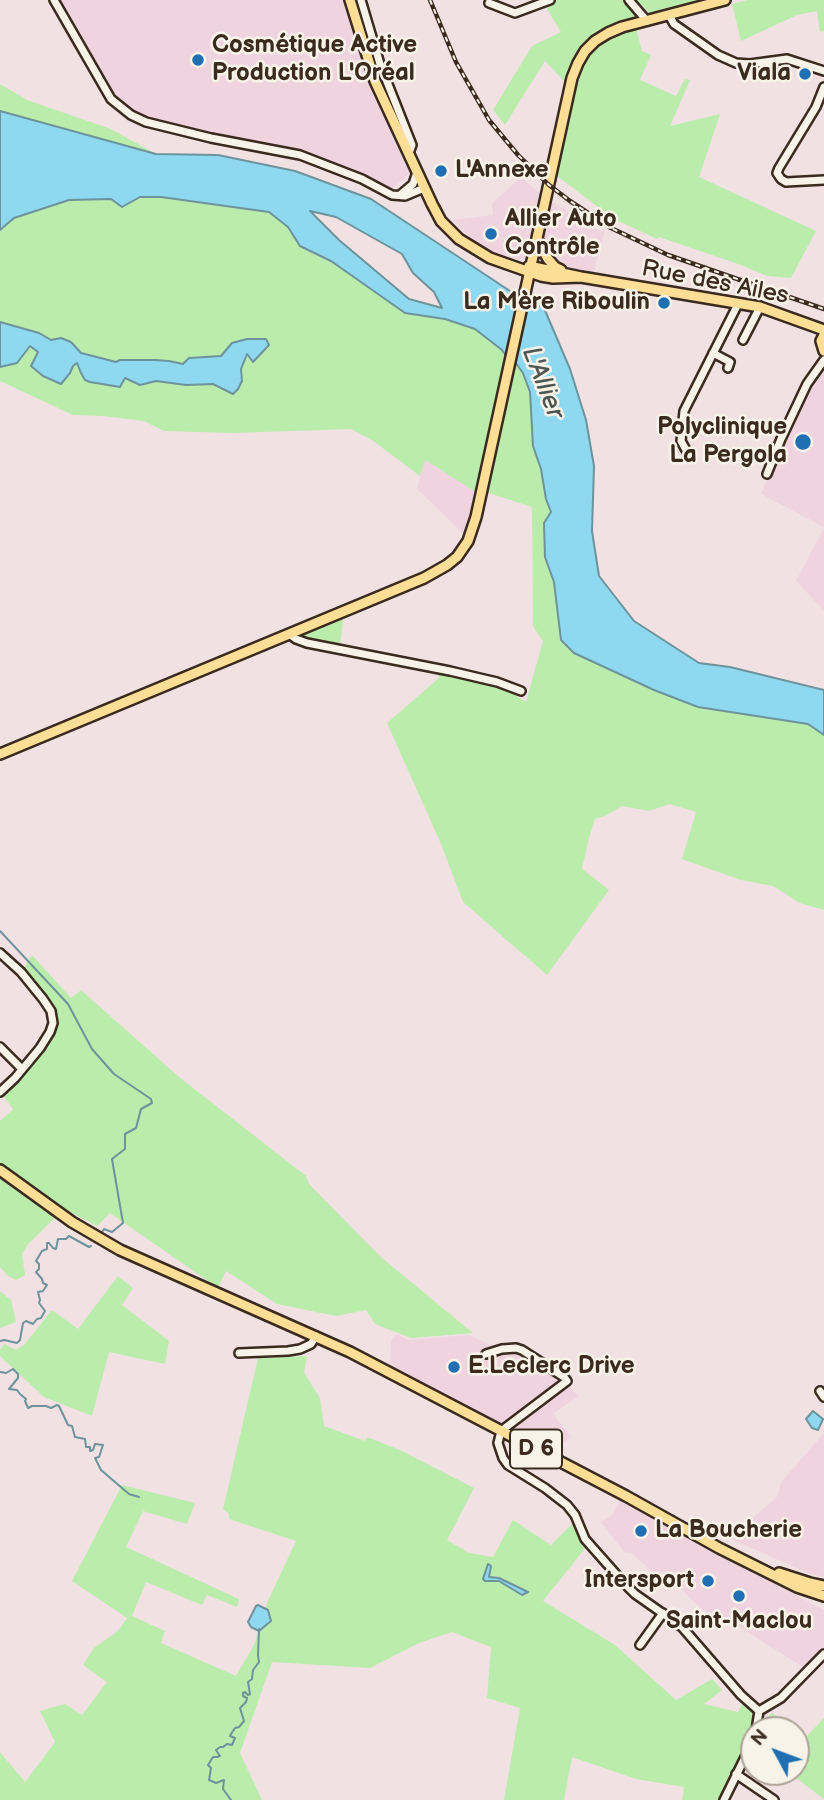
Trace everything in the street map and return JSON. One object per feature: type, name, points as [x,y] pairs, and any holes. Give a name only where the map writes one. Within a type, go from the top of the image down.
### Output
[{"type":"main road","points":[[350,0],[375,81],[442,221],[467,245],[532,270]]},
{"type":"main road","points":[[355,0],[395,123]]},
{"type":"main road","points":[[0,754],[424,578],[457,557],[472,532],[532,270],[572,78],[578,63],[595,41],[622,27],[725,0]]},
{"type":"main road","points":[[538,241],[555,267],[569,274]]},
{"type":"main road","name":"Rue des Ailes","points":[[532,270],[760,307],[799,321],[823,334]]},
{"type":"main road","name":"Rue des Ailes","points":[[532,270],[553,278],[581,277]]},
{"type":"main road","points":[[823,334],[823,350]]},
{"type":"main road","name":"D 6","points":[[0,1165],[45,1202]]},
{"type":"main road","name":"D 6","points":[[0,1170],[72,1222],[120,1250],[394,1376],[677,1523],[807,1587],[824,1588]]},
{"type":"main road","name":"D 6","points":[[677,1523],[719,1548],[797,1587],[824,1596]]},
{"type":"street","points":[[54,0],[111,99],[131,115],[146,122],[211,138],[300,155],[362,179],[393,195],[405,196],[424,188]]},
{"type":"street","points":[[361,0],[380,64],[412,145],[409,153]]},
{"type":"street","points":[[489,3],[515,13],[550,0]]},
{"type":"street","points":[[629,0],[647,21]]},
{"type":"street","points":[[669,15],[674,24],[726,60],[743,64],[787,59],[824,71]]},
{"type":"street","points":[[824,87],[816,107],[778,173],[781,179],[786,181],[824,180]]},
{"type":"street","points":[[400,195],[413,184],[417,171]]},
{"type":"street","points":[[690,457],[681,441],[684,411],[738,304]]},
{"type":"street","points":[[743,340],[760,307]]},
{"type":"street","points":[[766,474],[823,350]]},
{"type":"street","points":[[713,353],[730,362],[728,368]]},
{"type":"street","points":[[815,370],[824,360]]},
{"type":"street","points":[[289,634],[307,643],[450,671],[497,682],[521,691]]},
{"type":"street","points":[[0,953],[21,972],[43,999],[51,1011],[53,1023],[40,1048],[0,1092]]},
{"type":"street","points":[[0,1047],[22,1069]]},
{"type":"street","points":[[239,1353],[288,1351],[306,1347],[315,1338]]},
{"type":"street","points":[[486,1354],[516,1348],[567,1381],[501,1431],[498,1443],[508,1465],[545,1488],[567,1506],[575,1516],[585,1539],[627,1586],[682,1627],[741,1695],[759,1711]]},
{"type":"street","points":[[640,1645],[663,1613]]},
{"type":"street","points":[[758,1716],[759,1711],[780,1698],[824,1654]]},
{"type":"street","points":[[724,1800],[740,1766]]},
{"type":"street","points":[[736,1774],[774,1800]]},
{"type":"shaded area","points":[[47,0],[346,0],[365,65],[410,173],[384,196],[351,178],[308,164],[160,129],[134,120],[113,107],[71,44]]},
{"type":"shaded area","points":[[521,177],[543,196],[600,231],[605,230],[594,272],[583,270],[579,273],[531,258],[518,260],[487,250],[453,220],[493,215],[492,203]]},
{"type":"shaded area","name":"Polyclinique La Pergola","points":[[824,366],[824,527],[761,494],[792,420]]},
{"type":"shaded area","points":[[424,459],[479,494],[466,536],[417,489]]},
{"type":"shaded area","points":[[824,528],[824,611],[796,581]]},
{"type":"shaded area","points":[[396,1334],[409,1340],[470,1335],[496,1348],[514,1352],[561,1379],[579,1396],[553,1414],[572,1437],[552,1451],[390,1369],[391,1341]]},
{"type":"shaded area","points":[[824,1433],[824,1577],[810,1574],[729,1538],[777,1497],[781,1482]]},
{"type":"shaded area","points":[[620,1500],[824,1610],[824,1649],[803,1667],[728,1620],[704,1611],[662,1572],[656,1576],[632,1553],[624,1552],[601,1522],[612,1515]]},
{"type":"green space","points":[[558,0],[622,0],[639,18],[608,27],[593,35],[572,60],[565,82],[545,61],[505,125],[493,110],[532,46],[561,32],[544,4]]},
{"type":"green space","points":[[637,0],[700,0],[650,13]]},
{"type":"green space","points":[[748,0],[824,0],[824,31],[820,32],[817,11],[797,15],[741,41],[732,4]]},
{"type":"green space","points":[[636,28],[642,51],[651,55],[640,80],[676,96],[685,79],[690,80],[670,126],[720,114],[699,177],[816,231],[791,278],[767,276],[659,237],[657,239],[614,219],[557,176],[583,60],[590,48],[613,33]]},
{"type":"green space","points":[[0,84],[27,100],[111,129],[156,154],[0,111]]},
{"type":"green space","points":[[140,197],[161,197],[269,212],[288,226],[300,246],[331,261],[405,312],[445,319],[475,329],[502,350],[509,360],[479,494],[425,460],[420,476],[372,440],[351,429],[234,433],[164,431],[144,421],[73,415],[0,381],[0,230],[14,218],[69,200],[111,199],[122,207]]},
{"type":"green space","points":[[515,362],[523,373],[530,392],[533,446],[551,512],[545,557],[554,582],[561,640],[574,653],[698,707],[808,724],[824,735],[824,910],[800,903],[773,886],[741,880],[682,859],[696,812],[670,804],[649,811],[622,806],[595,819],[582,869],[609,890],[547,975],[463,902],[441,844],[387,723],[440,677],[432,671],[300,647],[290,640],[295,627],[337,608],[343,620],[340,647],[481,674],[526,702],[543,641],[533,626],[532,507],[489,493],[487,489]]},
{"type":"green space","points":[[32,955],[71,998],[81,990],[179,1077],[306,1176],[309,1184],[382,1258],[473,1333],[411,1338],[375,1324],[366,1310],[336,1316],[277,1304],[226,1271],[218,1288],[110,1213],[97,1226],[64,1209],[28,1244],[22,1254],[25,1275],[16,1280],[8,1276],[0,1267],[0,1121],[13,1109],[3,1096],[48,1047],[56,1030],[56,1014],[23,969]]},
{"type":"green space","points":[[118,1276],[133,1288],[122,1305],[169,1341],[165,1364],[109,1352],[92,1416],[44,1397],[0,1356],[4,1344],[16,1350],[24,1345],[52,1310],[78,1329]]},
{"type":"green space","points":[[0,1291],[11,1300],[16,1322],[0,1328]]},
{"type":"green space","points":[[307,1356],[304,1373],[320,1398],[324,1426],[365,1441],[367,1437],[402,1451],[474,1488],[447,1540],[469,1553],[493,1557],[513,1520],[551,1545],[574,1522],[587,1546],[543,1601],[615,1645],[676,1700],[712,1679],[722,1690],[704,1704],[738,1712],[744,1701],[754,1711],[753,1716],[740,1716],[740,1760],[720,1800],[682,1800],[684,1787],[636,1779],[572,1757],[564,1800],[504,1800],[520,1708],[487,1698],[491,1647],[452,1632],[419,1643],[370,1668],[272,1662],[240,1753],[262,1800],[0,1800],[0,1752],[25,1782],[55,1742],[40,1711],[65,1704],[82,1715],[107,1682],[83,1665],[94,1648],[118,1631],[127,1618],[72,1581],[122,1485],[195,1503],[187,1524],[143,1511],[126,1547],[239,1599],[237,1607],[207,1595],[202,1605],[146,1582],[132,1616],[165,1631],[161,1643],[236,1676],[254,1645],[267,1603],[296,1541],[229,1519],[229,1514],[223,1509],[258,1358]]},
{"type":"green space","points":[[824,1718],[824,1799],[807,1786],[810,1786],[810,1733]]},
{"type":"water","name":"L'Allier","points":[[0,111],[156,154],[218,155],[295,171],[371,199],[513,293],[544,308],[570,369],[586,420],[594,466],[592,531],[599,576],[634,621],[699,663],[730,667],[824,690],[824,735],[808,724],[698,707],[574,653],[561,640],[554,582],[545,557],[544,523],[551,512],[533,446],[530,392],[523,373],[515,362],[509,360],[502,350],[475,329],[445,319],[405,313],[331,261],[300,246],[288,227],[269,212],[161,197],[140,197],[122,207],[111,199],[69,200],[14,218],[0,230]],"holes":[[[310,211],[336,217],[402,254],[413,273],[434,292],[442,308],[409,299],[339,240]]]},
{"type":"water","points":[[0,322],[39,333],[51,340],[61,338],[71,342],[81,353],[116,362],[155,360],[183,364],[189,358],[221,356],[232,343],[247,339],[266,339],[269,345],[253,362],[247,354],[241,369],[242,381],[233,394],[213,384],[186,385],[156,381],[140,385],[125,378],[120,387],[90,382],[85,380],[77,363],[61,384],[43,376],[31,366],[38,352],[30,346],[17,363],[0,367]]},
{"type":"water","points":[[813,1411],[823,1419],[818,1430],[812,1428],[806,1419]]},
{"type":"water","points":[[488,1564],[491,1566],[489,1577],[499,1578],[528,1592],[522,1595],[499,1581],[485,1581],[483,1579]]},
{"type":"water","points":[[258,1605],[268,1610],[271,1621],[259,1631],[248,1622]]},
{"type":"waterway","points":[[0,931],[68,1004],[92,1049],[114,1074],[151,1099],[152,1103],[141,1109],[136,1128],[125,1134],[125,1149],[112,1159],[123,1223],[112,1232],[104,1229],[102,1232]]},
{"type":"waterway","points":[[0,1341],[17,1343],[23,1323],[26,1321],[33,1324],[45,1311],[39,1303],[38,1292],[43,1291],[47,1285],[36,1272],[39,1269],[36,1261],[42,1251],[47,1249],[47,1243],[56,1249],[58,1239],[66,1239],[69,1236],[91,1246]]},
{"type":"waterway","points":[[0,1372],[6,1373],[13,1369],[18,1374],[9,1389],[17,1390],[26,1399],[28,1408],[51,1408],[57,1405],[68,1425],[72,1426],[75,1437],[85,1439],[86,1447],[90,1447],[90,1451],[95,1444],[103,1445],[99,1457],[95,1458],[101,1470],[129,1494],[139,1497]]},
{"type":"waterway","points":[[231,1800],[223,1789],[224,1780],[216,1783],[209,1780],[211,1768],[208,1765],[213,1757],[220,1756],[216,1750],[227,1744],[232,1745],[235,1738],[230,1736],[244,1721],[240,1708],[247,1698],[243,1693],[250,1694],[248,1682],[259,1662],[259,1629]]},
{"type":"railway","points":[[430,0],[456,62],[489,120],[518,155],[549,185],[611,228],[668,255],[824,309]]},
{"type":"place","name":"Cosmétique Active Production L'Oréal","points":[[198,60]]},
{"type":"place","name":"Viala","points":[[805,74]]},
{"type":"place","name":"L'Annexe","points":[[441,171]]},
{"type":"place","name":"Allier Auto Contrôle","points":[[491,234]]},
{"type":"place","name":"La Mère Riboulin","points":[[664,303]]},
{"type":"place","name":"Polyclinique La Pergola","points":[[803,442]]},
{"type":"place","name":"E.Leclerc Drive","points":[[454,1367]]},
{"type":"place","name":"La Boucherie","points":[[641,1531]]},
{"type":"place","name":"Intersport","points":[[708,1581]]},
{"type":"place","name":"Saint-Maclou","points":[[739,1596]]}]
